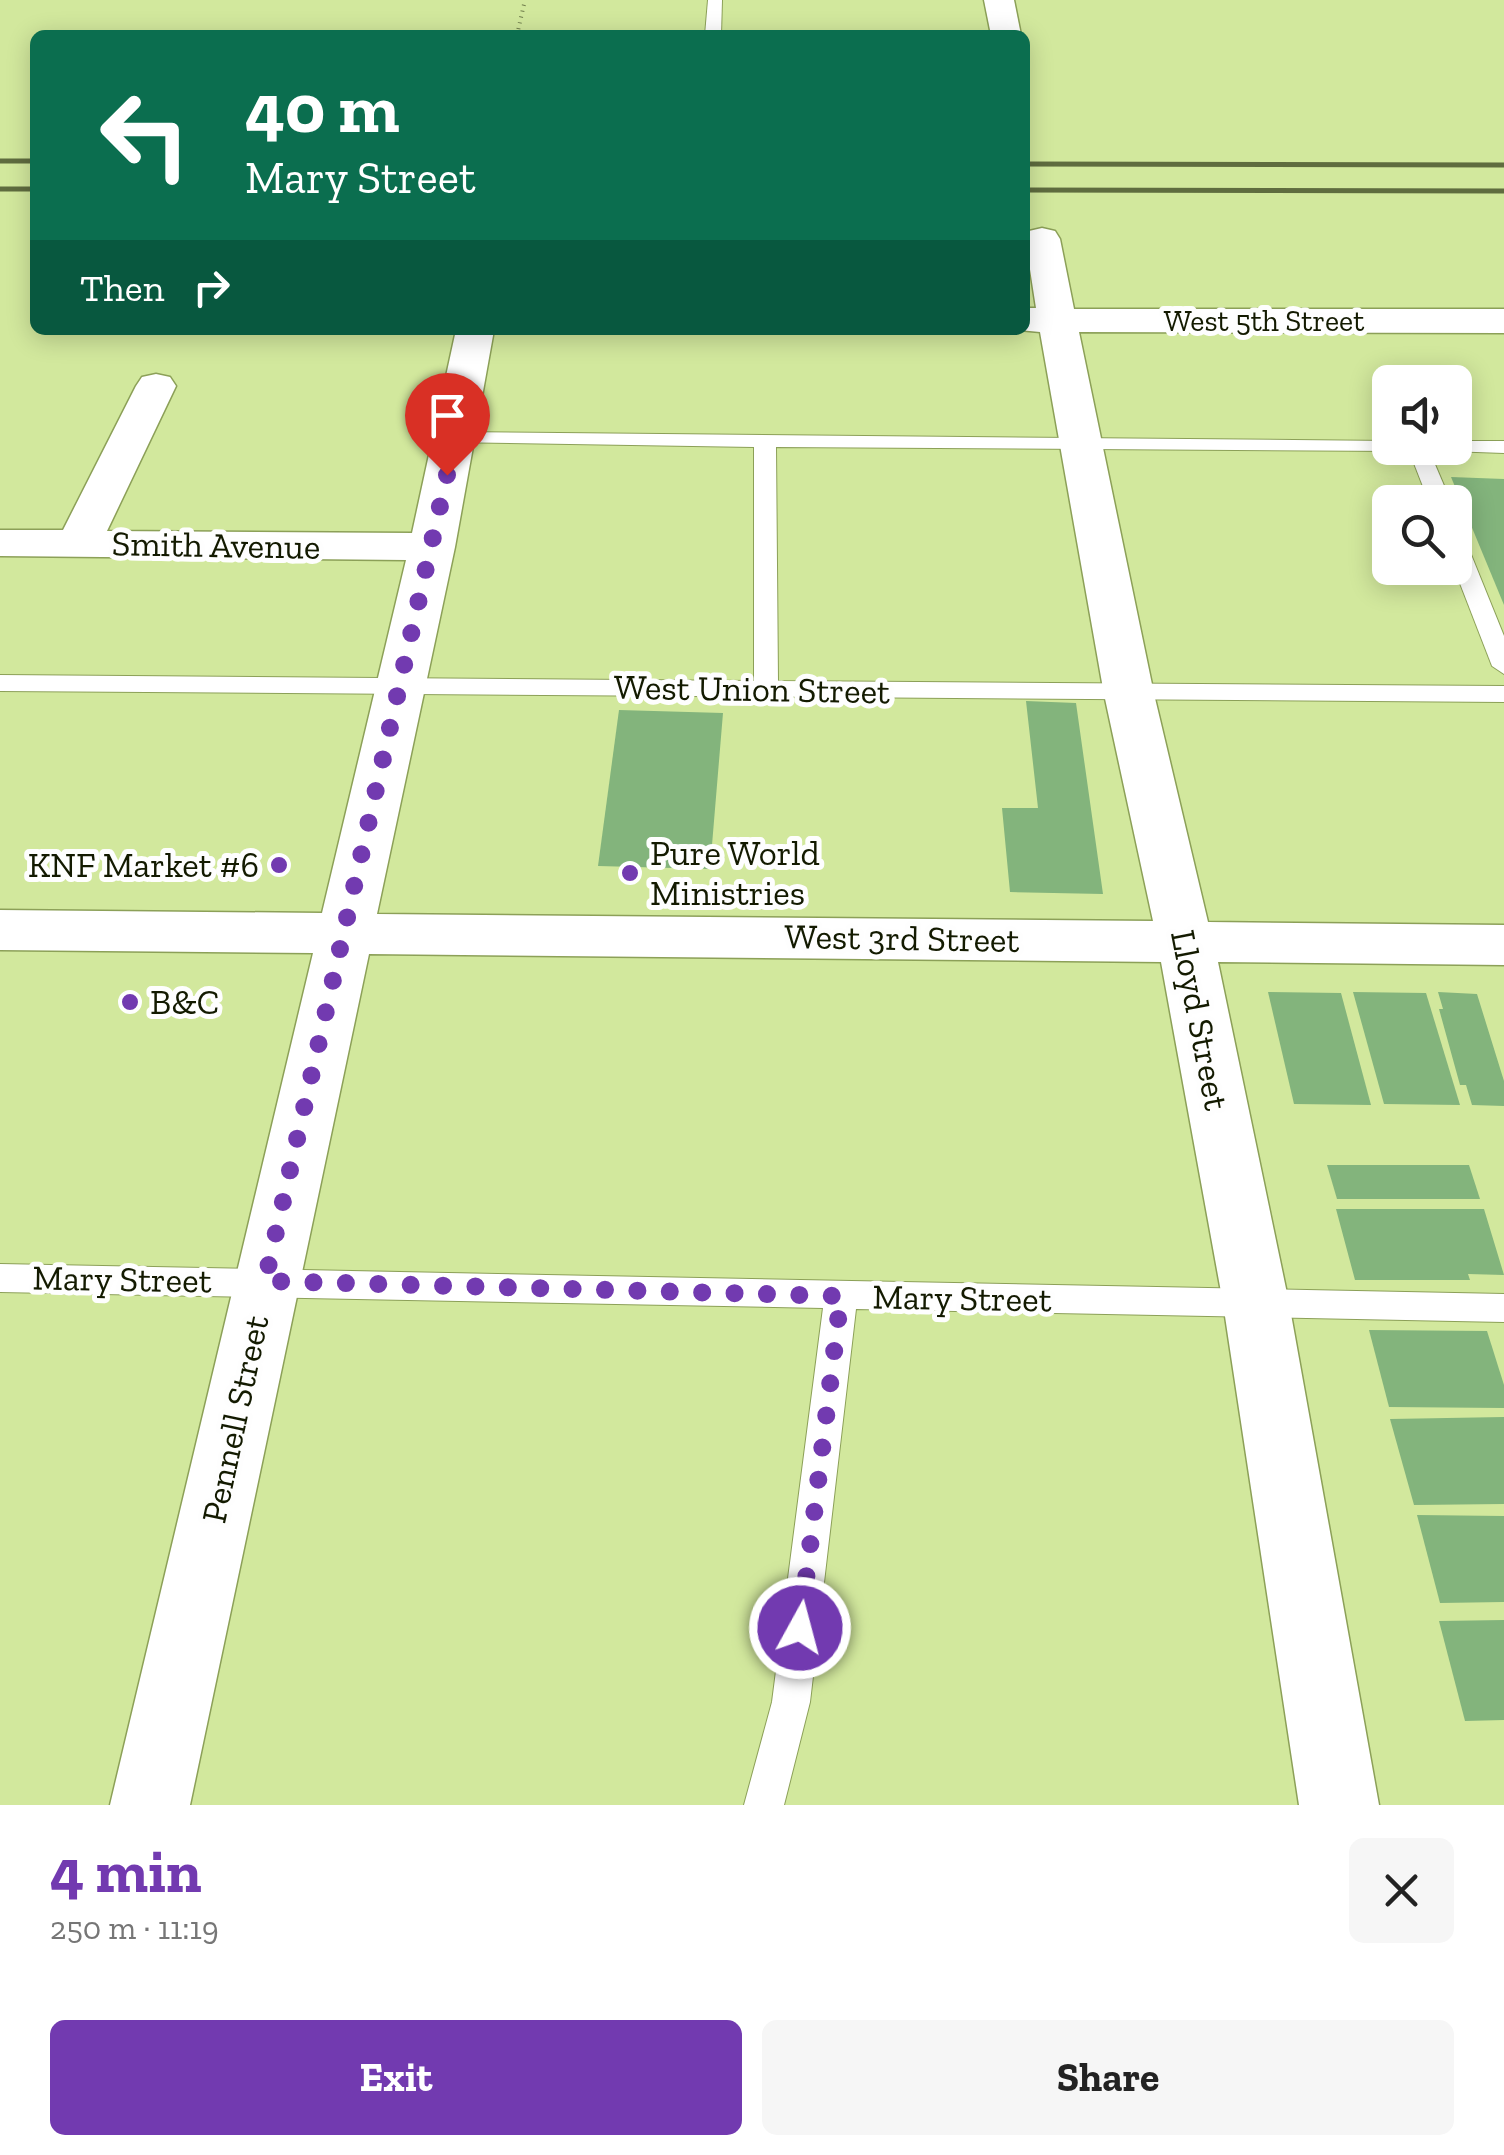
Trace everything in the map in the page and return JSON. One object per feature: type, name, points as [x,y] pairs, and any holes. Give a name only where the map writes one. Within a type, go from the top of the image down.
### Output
[{"type":"street","points":[[999,0],[1005,30]]},
{"type":"street","name":"Lloyd Street","points":[[1042,239],[1040,320],[1084,446],[1129,694],[1185,940],[1256,1304],[1340,1805]]},
{"type":"street","name":"West 5th Street","points":[[1040,320],[1504,321]]},
{"type":"street","name":"Pennell Street","points":[[150,1805],[432,548],[475,335]]},
{"type":"street","points":[[79,543],[156,386]]},
{"type":"street","name":"Smith Avenue","points":[[0,543],[432,548]]},
{"type":"street","name":"West 3rd Street","points":[[0,930],[1504,945]]},
{"type":"lane","points":[[713,30],[715,0]]},
{"type":"lane","points":[[454,438],[1372,447]]},
{"type":"lane","points":[[765,441],[766,688]]},
{"type":"lane","points":[[1472,447],[1504,448]]},
{"type":"lane","points":[[1472,585],[1504,666]]},
{"type":"lane","name":"West Union Street","points":[[0,683],[1504,694]]},
{"type":"lane","name":"Mary Street","points":[[0,1278],[1504,1308]]},
{"type":"lane","points":[[764,1805],[791,1702],[841,1296]]},
{"type":"path","points":[[518,30],[525,0]]},
{"type":"building","points":[[1451,477],[1504,479],[1504,605],[1472,528],[1472,485],[1454,485]]},
{"type":"building","points":[[1026,701],[1076,703],[1103,894],[1010,892],[1002,808],[1038,808]]},
{"type":"building","points":[[619,710],[723,713],[710,869],[598,866]]},
{"type":"building","points":[[1268,992],[1341,993],[1371,1105],[1294,1104]]},
{"type":"building","points":[[1353,992],[1426,993],[1460,1105],[1384,1104]]},
{"type":"building","points":[[1438,992],[1477,994],[1504,1081],[1504,1106],[1472,1105],[1466,1085],[1460,1085]]},
{"type":"building","points":[[1327,1165],[1469,1165],[1480,1199],[1337,1199]]},
{"type":"building","points":[[1336,1209],[1484,1209],[1504,1275],[1468,1274],[1470,1280],[1355,1280]]},
{"type":"building","points":[[1369,1330],[1487,1331],[1504,1385],[1504,1408],[1389,1407]]},
{"type":"building","points":[[1504,1417],[1504,1504],[1414,1505],[1390,1419]]},
{"type":"building","points":[[1417,1515],[1504,1516],[1504,1602],[1440,1603]]},
{"type":"building","points":[[1504,1620],[1504,1720],[1465,1721],[1439,1621]]},
{"type":"railway","points":[[0,161],[30,161]]},
{"type":"railway","points":[[1030,164],[1504,165]]},
{"type":"railway","points":[[0,189],[30,189]]},
{"type":"railway","points":[[1030,190],[1504,191]]},
{"type":"place","name":"KNF Market #6","points":[[279,865]]},
{"type":"place","name":"Pure World Ministries","points":[[630,873]]},
{"type":"place","name":"B&C","points":[[130,1002]]},
{"type":"route","points":[[447,475],[265,1281],[841,1296],[800,1628]]}]
